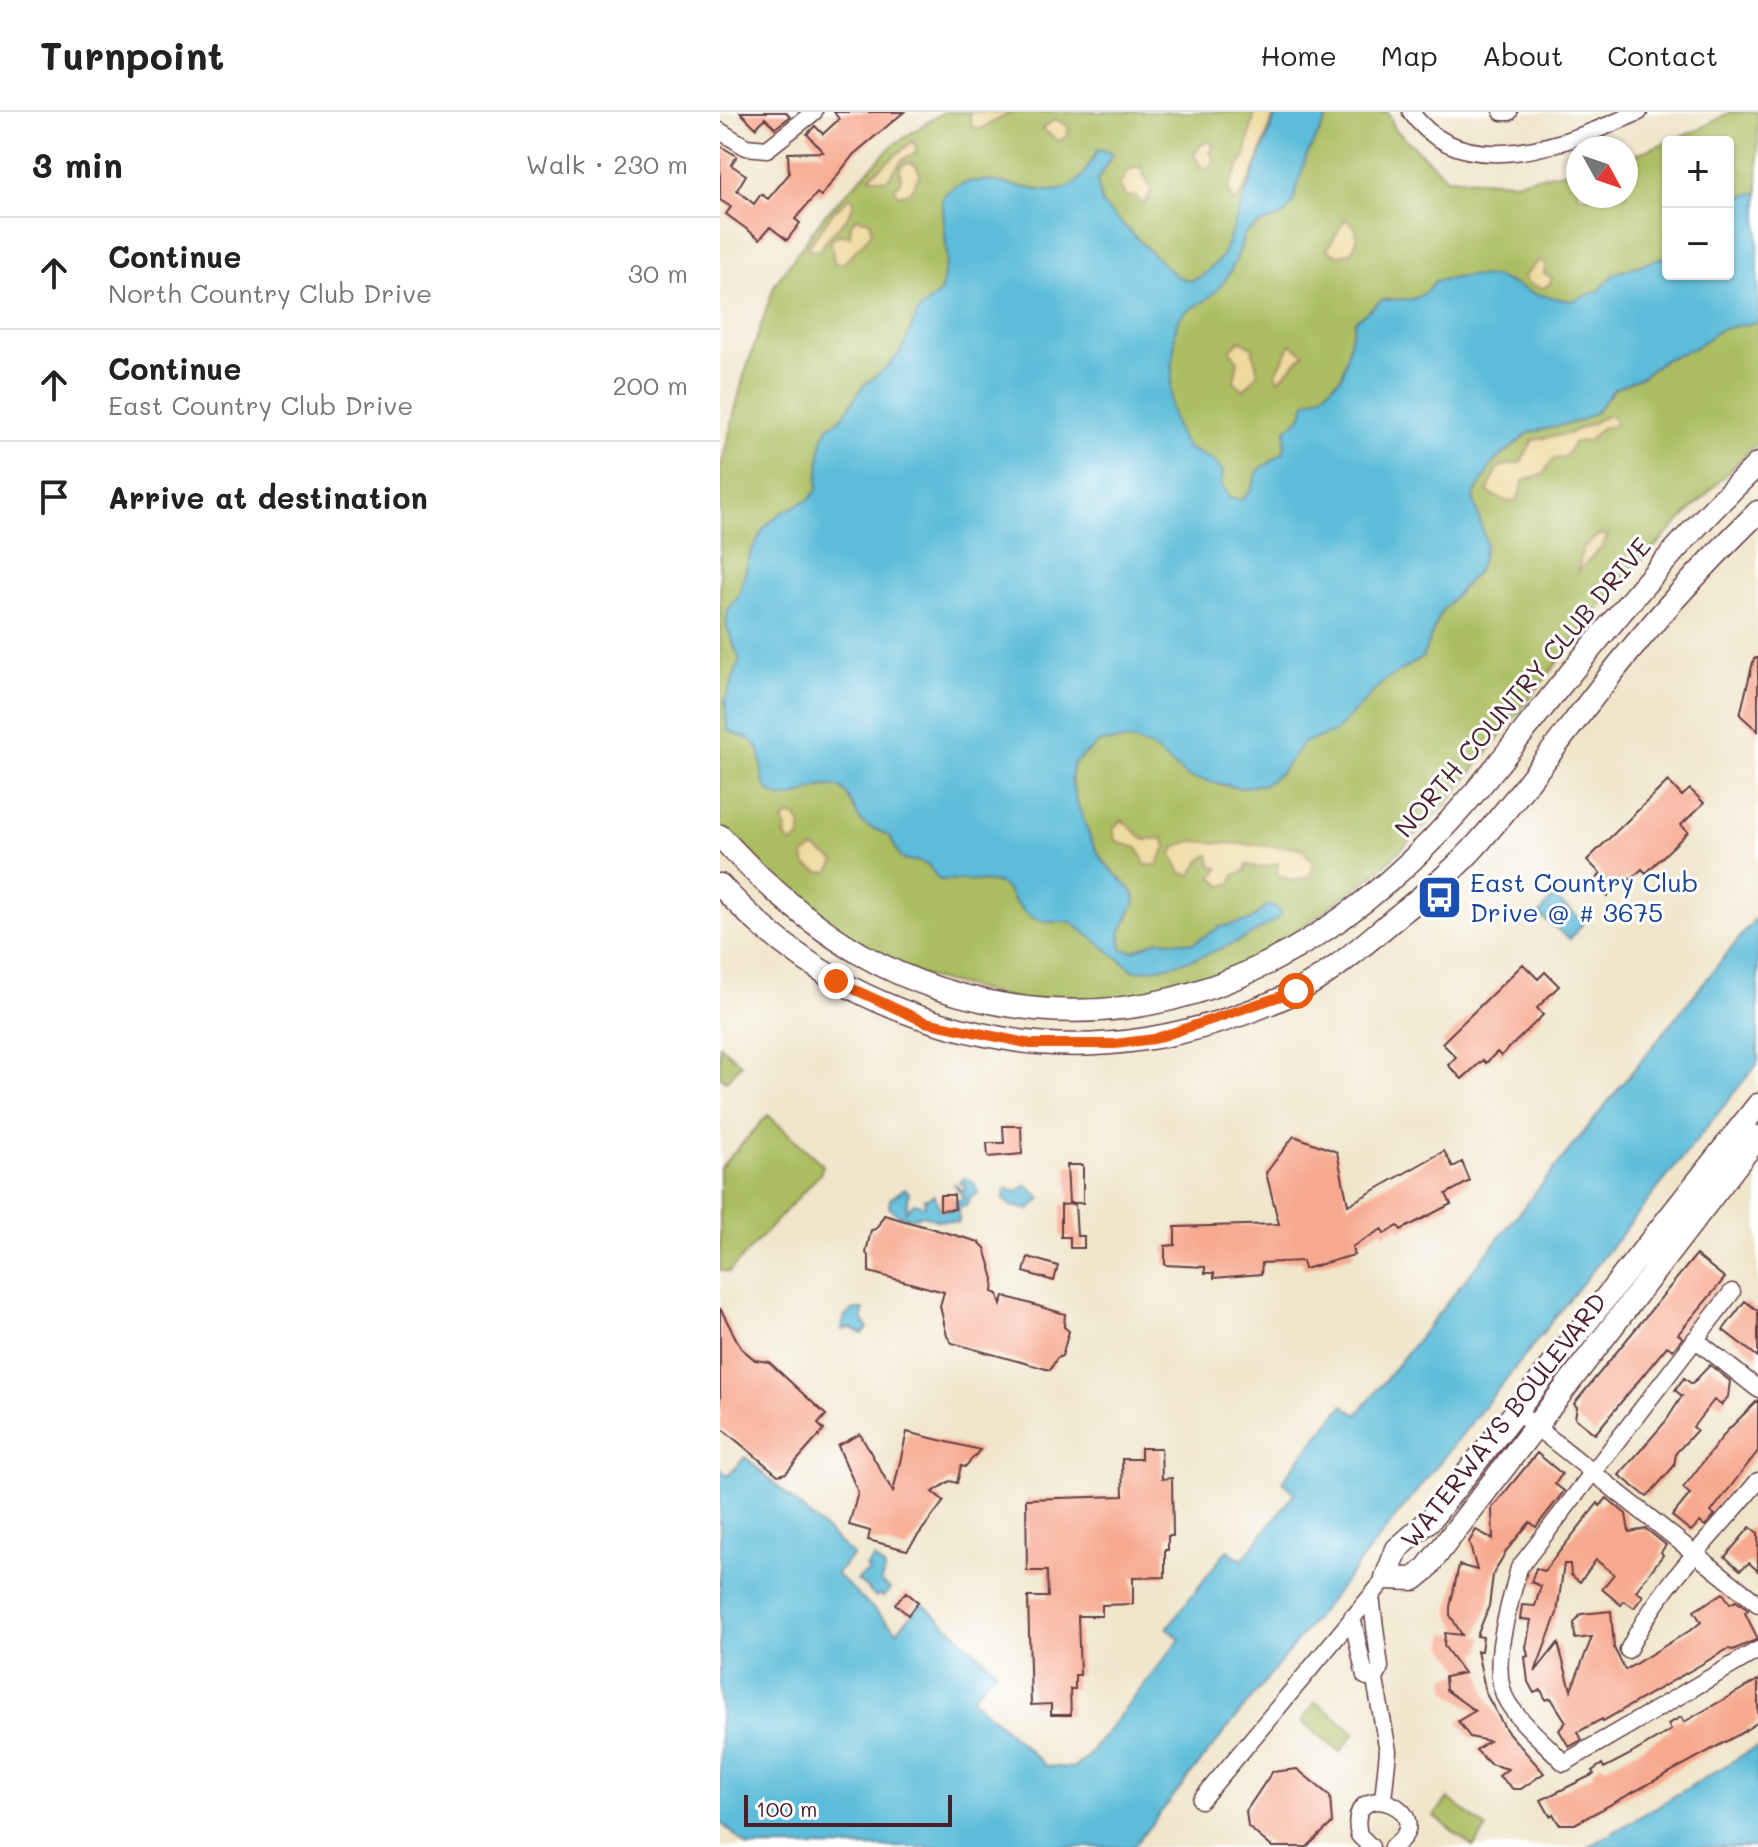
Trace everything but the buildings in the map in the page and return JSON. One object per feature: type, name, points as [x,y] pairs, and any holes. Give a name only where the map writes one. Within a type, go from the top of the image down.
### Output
[{"type":"street","points":[[720,131],[746,147],[767,149],[814,112]]},
{"type":"street","points":[[1411,112],[1420,125],[1442,139],[1478,152],[1515,153],[1562,143],[1639,112]]},
{"type":"street","points":[[1502,112],[1509,112]]},
{"type":"street","name":"NORTH COUNTRY CLUB DRIVE","points":[[723,846],[821,931],[874,964],[952,995],[1060,1011],[1110,1010],[1165,1002],[1234,981],[1281,959],[1364,902],[1452,818],[1636,593],[1758,464]]},
{"type":"street","points":[[720,885],[783,945],[815,969],[853,991],[944,1027],[1031,1044],[1115,1044],[1154,1039],[1288,996],[1322,976],[1433,887],[1479,843],[1621,664],[1706,563],[1758,512]]},
{"type":"street","points":[[1596,643],[1621,664]]},
{"type":"street","points":[[1452,818],[1479,843]]},
{"type":"street","points":[[1234,981],[1241,1012]]},
{"type":"street","points":[[944,1027],[952,995]]},
{"type":"street","points":[[1110,1010],[1115,1044]]},
{"type":"street","name":"WATERWAYS BOULEVARD","points":[[1758,1105],[1431,1519],[1397,1549],[1386,1578],[1414,1579],[1425,1570],[1758,1137]]},
{"type":"street","points":[[1732,1292],[1590,1471],[1519,1568],[1499,1668],[1500,1682],[1508,1703],[1564,1763],[1758,1650]]},
{"type":"street","points":[[1695,1339],[1758,1389]]},
{"type":"street","points":[[1516,1411],[1758,1604]]},
{"type":"street","points":[[1628,1650],[1650,1607],[1694,1550],[1719,1529],[1758,1481]]},
{"type":"street","points":[[1201,1800],[1386,1578]]},
{"type":"street","points":[[1371,1596],[1380,1667],[1375,1680],[1388,1751],[1383,1800]]},
{"type":"street","points":[[1352,1617],[1365,1676],[1375,1680]]},
{"type":"street","points":[[1371,1847],[1359,1835],[1358,1818],[1367,1804],[1383,1800],[1398,1806],[1406,1819],[1404,1835],[1392,1847]]},
{"type":"green space","points":[[943,112],[1388,112],[1395,129],[1447,178],[1513,182],[1566,171],[1566,208],[1638,208],[1638,153],[1662,144],[1662,280],[1734,280],[1734,136],[1683,136],[1730,112],[1758,112],[1758,442],[1621,581],[1447,804],[1377,873],[1254,962],[1201,985],[1124,1002],[1021,1000],[919,975],[809,913],[720,827],[720,470],[743,379],[775,284],[823,217],[893,145]]},
{"type":"green space","points":[[720,1045],[741,1064],[726,1081],[720,1076]]},
{"type":"green space","points":[[768,1115],[823,1165],[820,1174],[729,1272],[720,1270],[720,1168]]},
{"type":"green space","points":[[1316,1702],[1355,1733],[1340,1752],[1301,1721]]},
{"type":"green space","points":[[1448,1798],[1487,1829],[1473,1847],[1434,1816]]},
{"type":"sand","points":[[969,112],[1012,112],[980,129],[972,127]]},
{"type":"sand","points":[[1255,112],[1275,112],[1252,176],[1233,202],[1228,188],[1245,156]]},
{"type":"sand","points":[[1055,119],[1069,127],[1067,136],[1059,141],[1042,129]]},
{"type":"sand","points":[[913,141],[917,151],[902,160],[887,180],[869,177]]},
{"type":"sand","points":[[1209,141],[1213,145],[1210,153],[1215,160],[1211,166],[1202,169],[1194,155],[1201,145]]},
{"type":"sand","points":[[908,162],[916,165],[920,174],[911,191],[899,195],[894,188],[901,182],[900,167]]},
{"type":"sand","points":[[1140,166],[1151,191],[1144,204],[1136,197],[1125,196],[1120,185],[1127,171]]},
{"type":"sand","points":[[850,197],[854,201],[844,221],[820,250],[807,249],[834,211]]},
{"type":"sand","points":[[856,218],[870,221],[872,233],[844,263],[834,263],[831,240],[838,235],[850,236],[851,224]]},
{"type":"sand","points":[[1345,219],[1356,228],[1357,240],[1351,253],[1337,255],[1327,250]]},
{"type":"sand","points":[[1540,260],[1546,265],[1544,273],[1552,278],[1549,285],[1542,288],[1527,283],[1524,276]]},
{"type":"sand","points":[[1240,340],[1252,347],[1258,374],[1244,390],[1234,381],[1238,361],[1230,350]]},
{"type":"sand","points":[[1291,344],[1304,354],[1279,380],[1276,373]]},
{"type":"sand","points":[[1609,415],[1614,419],[1614,426],[1601,428],[1588,441],[1574,442],[1566,456],[1552,460],[1543,475],[1524,480],[1517,501],[1508,502],[1487,492],[1499,467],[1521,462],[1533,440],[1568,434]]},
{"type":"sand","points":[[1599,535],[1608,535],[1602,547],[1578,571],[1582,549]]},
{"type":"sand","points":[[788,815],[797,817],[802,829],[799,839],[791,843],[785,837],[786,828],[782,822]]},
{"type":"sand","points":[[1122,820],[1145,840],[1163,838],[1166,847],[1157,865],[1145,865],[1138,848],[1115,838],[1114,828]]},
{"type":"sand","points":[[1190,841],[1302,848],[1314,864],[1309,877],[1292,881],[1277,874],[1278,863],[1260,868],[1247,865],[1244,872],[1234,875],[1232,883],[1221,886],[1213,877],[1219,868],[1212,866],[1209,855],[1203,858],[1191,875],[1181,873],[1172,854],[1174,849]]},
{"type":"sand","points":[[814,848],[835,861],[829,872],[819,872],[806,866],[804,855]]},
{"type":"water","points":[[1277,112],[1330,113],[1306,157],[1293,203],[1283,216],[1244,234],[1235,263],[1224,281],[1211,296],[1183,314],[1175,332],[1171,401],[1175,424],[1187,448],[1212,460],[1223,471],[1221,484],[1229,498],[1242,500],[1251,490],[1258,471],[1284,452],[1286,430],[1301,417],[1306,402],[1322,395],[1342,376],[1355,321],[1382,300],[1413,299],[1425,293],[1435,281],[1469,276],[1497,277],[1535,294],[1571,301],[1599,291],[1615,273],[1662,258],[1662,280],[1734,280],[1734,198],[1758,192],[1758,322],[1721,329],[1694,348],[1664,360],[1642,377],[1614,389],[1596,412],[1580,421],[1529,433],[1493,463],[1473,497],[1486,543],[1478,570],[1441,612],[1422,658],[1384,681],[1335,732],[1303,743],[1280,773],[1265,784],[1239,788],[1188,777],[1152,748],[1132,740],[1100,742],[1073,764],[1071,779],[1076,800],[1092,842],[1103,861],[1133,892],[1135,902],[1120,933],[1122,949],[1133,951],[1159,940],[1193,943],[1220,927],[1251,920],[1266,906],[1275,907],[1282,915],[1212,952],[1173,965],[1135,971],[1071,922],[1035,919],[1000,884],[939,880],[928,865],[904,860],[890,837],[863,823],[848,796],[839,788],[825,786],[787,797],[780,797],[768,790],[758,748],[748,739],[727,729],[725,701],[740,660],[726,625],[728,610],[738,597],[751,552],[765,527],[782,512],[810,499],[817,489],[822,440],[828,427],[842,418],[863,386],[889,366],[902,350],[918,312],[941,291],[947,258],[942,197],[958,185],[994,181],[1030,189],[1064,189],[1081,178],[1098,149],[1113,153],[1097,182],[1102,204],[1168,269],[1178,277],[1191,281],[1202,276],[1222,257]]},
{"type":"water","points":[[1553,897],[1584,922],[1570,939],[1539,915]]},
{"type":"water","points":[[1758,915],[1758,1063],[1133,1847],[748,1847],[720,1822],[720,1469],[728,1476],[745,1457],[853,1555],[836,1574],[897,1631],[922,1603],[996,1670],[971,1698],[1046,1766],[1072,1768],[1086,1758],[1180,1639],[1167,1628],[1227,1550],[1242,1560],[1295,1493],[1282,1481],[1343,1405],[1357,1415]]},
{"type":"water","points":[[965,1178],[973,1181],[979,1193],[970,1197],[967,1205],[958,1208],[959,1222],[936,1220],[924,1215],[905,1217],[889,1207],[890,1199],[905,1188],[909,1193],[906,1211],[914,1203],[925,1206],[924,1199],[934,1195],[940,1210],[955,1210],[956,1201],[964,1198],[953,1183],[963,1191],[966,1187],[960,1182]]},
{"type":"water","points":[[1027,1185],[1041,1198],[1030,1210],[1011,1206],[1003,1199],[1006,1189],[1017,1192]]},
{"type":"water","points":[[855,1309],[864,1309],[862,1318],[868,1328],[862,1334],[851,1328],[842,1330],[844,1317]]},
{"type":"water","points":[[874,1558],[885,1568],[881,1581],[890,1589],[883,1597],[879,1594],[876,1597],[857,1580],[869,1571],[866,1567]]},
{"type":"water","points":[[1758,1746],[1758,1847],[1589,1847]]},
{"type":"place","name":"East Country Club Drive @ # 3675","points":[[1439,897]]},
{"type":"route","points":[[836,981],[925,1022],[1031,1044],[1115,1044],[1154,1039],[1197,1028],[1296,991]]}]
